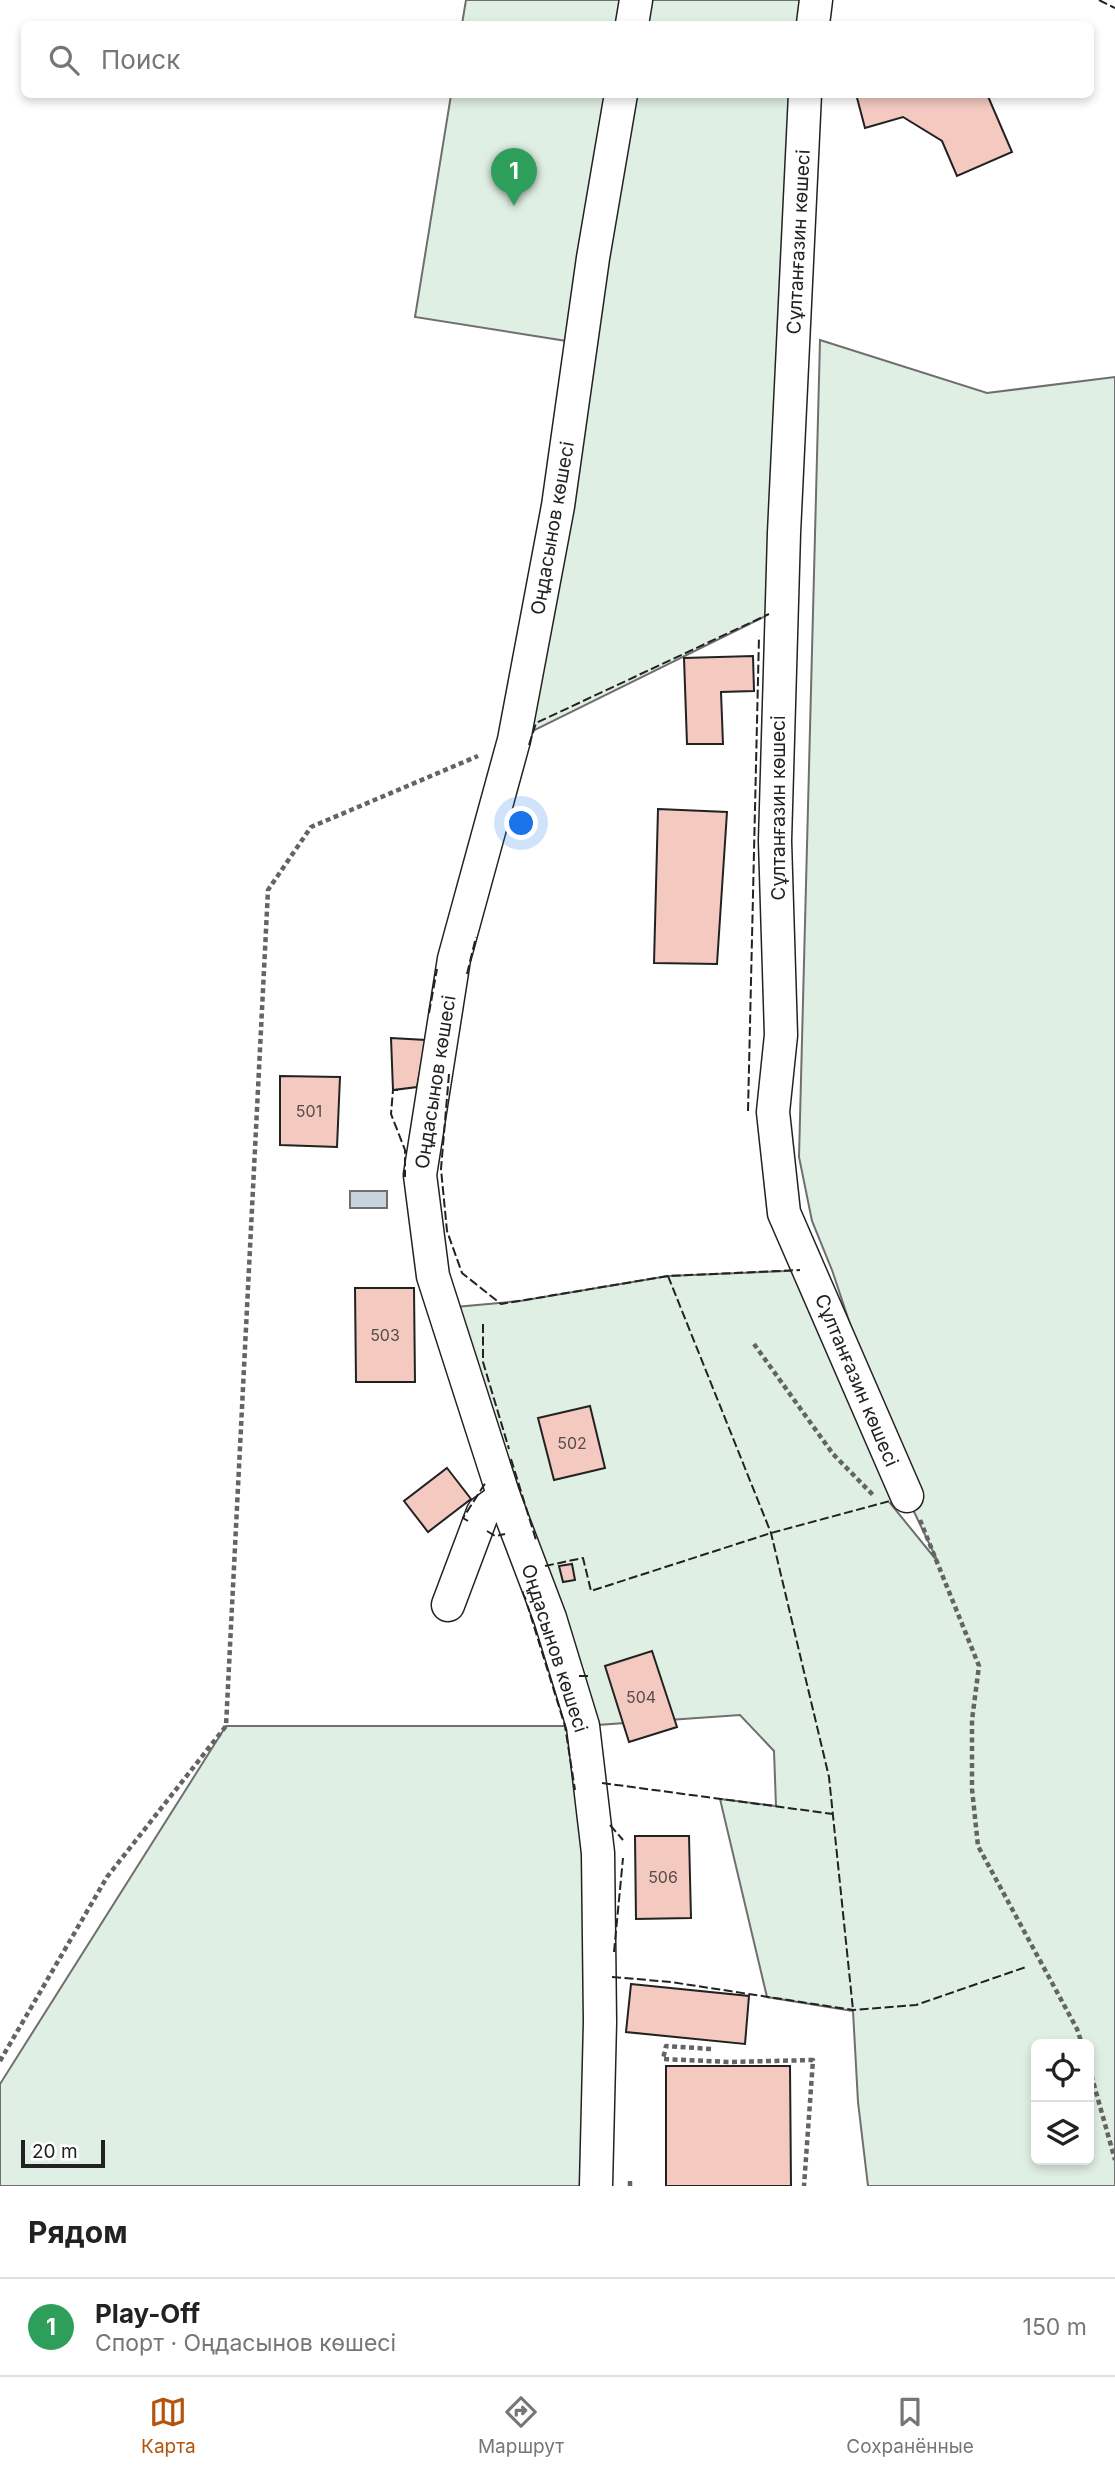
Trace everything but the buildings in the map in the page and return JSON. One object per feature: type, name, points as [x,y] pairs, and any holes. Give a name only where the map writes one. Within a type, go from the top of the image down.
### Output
[{"type":"street","points":[[632,21],[636,0]]},
{"type":"street","points":[[813,21],[816,0]]},
{"type":"street","name":"Оңдасынов көшесі","points":[[596,2186],[600,2022],[598,1853],[583,1726],[550,1618],[504,1497],[433,1276],[420,1175],[454,958],[514,740],[558,506],[593,257],[620,98]]},
{"type":"street","name":"Сұлтанғазин көшесі","points":[[805,98],[784,533],[775,841],[781,1035],[773,1112],[784,1213],[907,1496]]},
{"type":"street","points":[[448,1605],[483,1512],[504,1497]]},
{"type":"path","points":[[0,2061],[107,1877],[226,1726],[268,890],[311,827],[514,740]]},
{"type":"path","points":[[754,1344],[833,1454],[870,1495],[889,1502],[907,1496],[940,1565],[979,1666],[972,1747],[972,1789],[978,1846],[1080,2039]]},
{"type":"path","points":[[712,2049],[666,2046],[663,2059],[730,2062],[813,2060],[804,2186]]},
{"type":"path","points":[[1094,2085],[1115,2160]]},
{"type":"green space","points":[[466,0],[628,0],[624,21],[462,21]]},
{"type":"green space","points":[[636,0],[816,0],[813,21],[632,21]]},
{"type":"green space","points":[[451,98],[612,98],[573,342],[415,317]]},
{"type":"green space","points":[[620,98],[805,98],[782,608],[498,748]]},
{"type":"green space","points":[[820,340],[987,393],[1115,377],[1115,2186],[868,2186],[858,2102],[853,2011],[767,1997],[720,1799],[776,1806],[774,1751],[740,1715],[583,1726],[445,1308],[520,1301],[668,1276],[811,1270],[872,1390],[832,1270],[812,1221],[799,1157]],"holes":[[[907,1497],[938,1562],[890,1503]]]},
{"type":"green space","points":[[226,1726],[583,1726],[599,2186],[0,2186],[0,2084]]},
{"type":"shaded area","points":[[350,1191],[387,1191],[387,1208],[350,1208]]},
{"type":"fence","points":[[1099,0],[1115,8]]},
{"type":"fence","points":[[529,745],[536,723],[769,614]]},
{"type":"fence","points":[[748,1111],[759,636]]},
{"type":"fence","points":[[467,974],[476,937]]},
{"type":"fence","points":[[429,1013],[437,969]]},
{"type":"fence","points":[[449,1074],[441,1169],[447,1231],[462,1273],[501,1304],[668,1276],[800,1270]]},
{"type":"fence","points":[[398,1090],[393,1090],[391,1114],[405,1150],[405,1177]]},
{"type":"fence","points":[[668,1276],[771,1533],[829,1777],[853,2010]]},
{"type":"fence","points":[[483,1324],[483,1362],[509,1449]]},
{"type":"fence","points":[[511,1459],[536,1540]]},
{"type":"fence","points":[[468,1521],[463,1518],[486,1482]]},
{"type":"fence","points":[[545,1566],[583,1558],[591,1591],[771,1533],[890,1501]]},
{"type":"fence","points":[[487,1531],[495,1536],[505,1534]]},
{"type":"fence","points":[[523,1591],[565,1726],[575,1790]]},
{"type":"fence","points":[[579,1676],[591,1676]]},
{"type":"fence","points":[[602,1783],[833,1814]]},
{"type":"fence","points":[[610,1825],[623,1840]]},
{"type":"fence","points":[[614,1952],[623,1858]]},
{"type":"fence","points":[[612,1977],[671,1982],[853,2010],[916,2005],[1026,1967]]},
{"type":"place","name":"Play-Off","points":[[514,206]]}]
